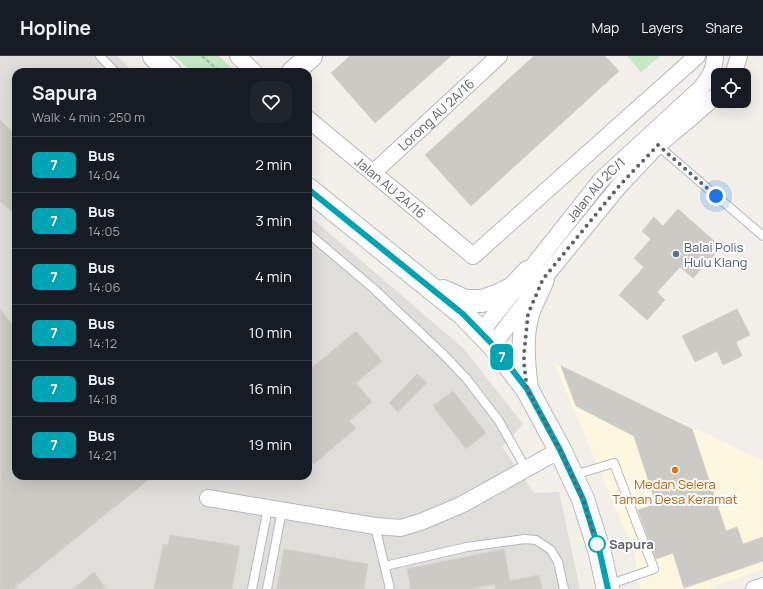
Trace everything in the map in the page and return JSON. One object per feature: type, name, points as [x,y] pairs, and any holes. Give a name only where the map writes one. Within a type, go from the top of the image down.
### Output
[{"type":"main road","points":[[154,56],[166,68]]},
{"type":"main road","points":[[297,68],[310,56]]},
{"type":"main road","points":[[312,192],[420,281],[463,314],[487,339],[527,389],[560,450],[583,499],[600,553],[607,587]]},
{"type":"main road","points":[[420,281],[465,301],[482,301],[499,295],[536,276]]},
{"type":"main road","points":[[527,389],[524,364],[524,344],[528,314],[536,276]]},
{"type":"street","points":[[238,56],[250,68]]},
{"type":"street","name":"Lorong AU 2A/16","points":[[373,173],[499,56]]},
{"type":"street","name":"Jalan AU 2A/16","points":[[312,122],[473,256],[697,56]]},
{"type":"street","name":"Jalan AU 2C/1","points":[[487,339],[536,276],[620,185],[652,141],[710,78],[714,66],[715,56]]},
{"type":"street","points":[[735,68],[739,56]]},
{"type":"street","name":"Jalan AU 2C/1","points":[[652,141],[693,116],[711,100]]},
{"type":"street","points":[[208,498],[375,526],[401,528],[423,521],[461,505],[560,450]]},
{"type":"street","points":[[754,589],[763,586]]},
{"type":"lane","points":[[100,56],[111,68]]},
{"type":"lane","points":[[652,141],[763,236]]},
{"type":"lane","points":[[312,236],[373,288],[443,354],[466,378],[499,421],[526,469]]},
{"type":"lane","points":[[572,476],[614,463],[654,569],[607,587]]},
{"type":"lane","points":[[252,589],[275,509]]},
{"type":"lane","points":[[267,589],[275,509]]},
{"type":"lane","points":[[375,526],[390,589]]},
{"type":"lane","points":[[385,566],[467,547],[525,539],[536,540],[551,550],[558,562],[564,589]]},
{"type":"path","points":[[202,56],[216,68]]},
{"type":"shaded area","points":[[0,56],[118,56],[129,68],[12,68],[12,480],[312,480],[312,218],[464,349],[523,424],[502,447],[534,493],[559,492],[580,589],[0,589]]},
{"type":"shaded area","points":[[554,363],[762,460],[763,569],[708,589],[640,589],[635,554]]},
{"type":"green space","points":[[175,56],[219,56],[232,68],[188,68]]},
{"type":"green space","points":[[627,56],[660,56],[641,72]]},
{"type":"building","points":[[350,56],[451,56],[375,123],[331,73]]},
{"type":"building","points":[[534,56],[605,56],[619,71],[471,206],[425,155]]},
{"type":"building","points":[[0,120],[12,131],[12,212],[0,201]]},
{"type":"building","points":[[678,209],[721,247],[693,278],[680,267],[657,292],[665,300],[647,320],[619,295],[644,267],[634,258],[651,239],[642,231],[654,217],[663,226]]},
{"type":"building","points":[[0,309],[12,324],[12,480],[148,480],[13,589],[0,589]]},
{"type":"building","points":[[737,309],[750,335],[736,342],[742,356],[723,365],[717,351],[695,362],[682,336]]},
{"type":"building","points":[[356,331],[382,361],[356,383],[372,402],[349,421],[356,428],[314,464],[312,462],[312,368]]},
{"type":"building","name":"Medan Selera Taman Desa Keramat","points":[[561,366],[692,429],[726,531],[737,527],[743,544],[763,537],[763,561],[684,588],[673,553],[656,559],[638,510],[656,504],[634,436],[576,406]]},
{"type":"building","points":[[417,374],[427,383],[398,412],[389,403]]},
{"type":"building","points":[[453,391],[486,433],[466,449],[433,406]]},
{"type":"building","points":[[170,535],[240,546],[232,589],[154,589],[163,544],[168,545]]},
{"type":"building","points":[[284,549],[368,564],[364,589],[277,589]]},
{"type":"building","points":[[504,549],[510,581],[539,575],[542,589],[496,589],[495,584],[471,589],[411,589],[407,569]]},
{"type":"building","points":[[94,572],[106,589],[73,589]]},
{"type":"bus line","name":"7","points":[[312,192],[420,281],[463,314],[493,345],[527,389],[560,450],[583,499],[600,553],[608,589]]},
{"type":"place","name":"Balai Polis Hulu Klang","points":[[676,254]]},
{"type":"place","name":"Medan Selera Taman Desa Keramat","points":[[675,470]]},
{"type":"place","name":"Sapura","points":[[597,544]]},
{"type":"route","points":[[597,544],[583,499],[560,450],[527,389],[524,364],[524,344],[528,314],[543,279],[620,185],[658,145],[716,196]]}]
